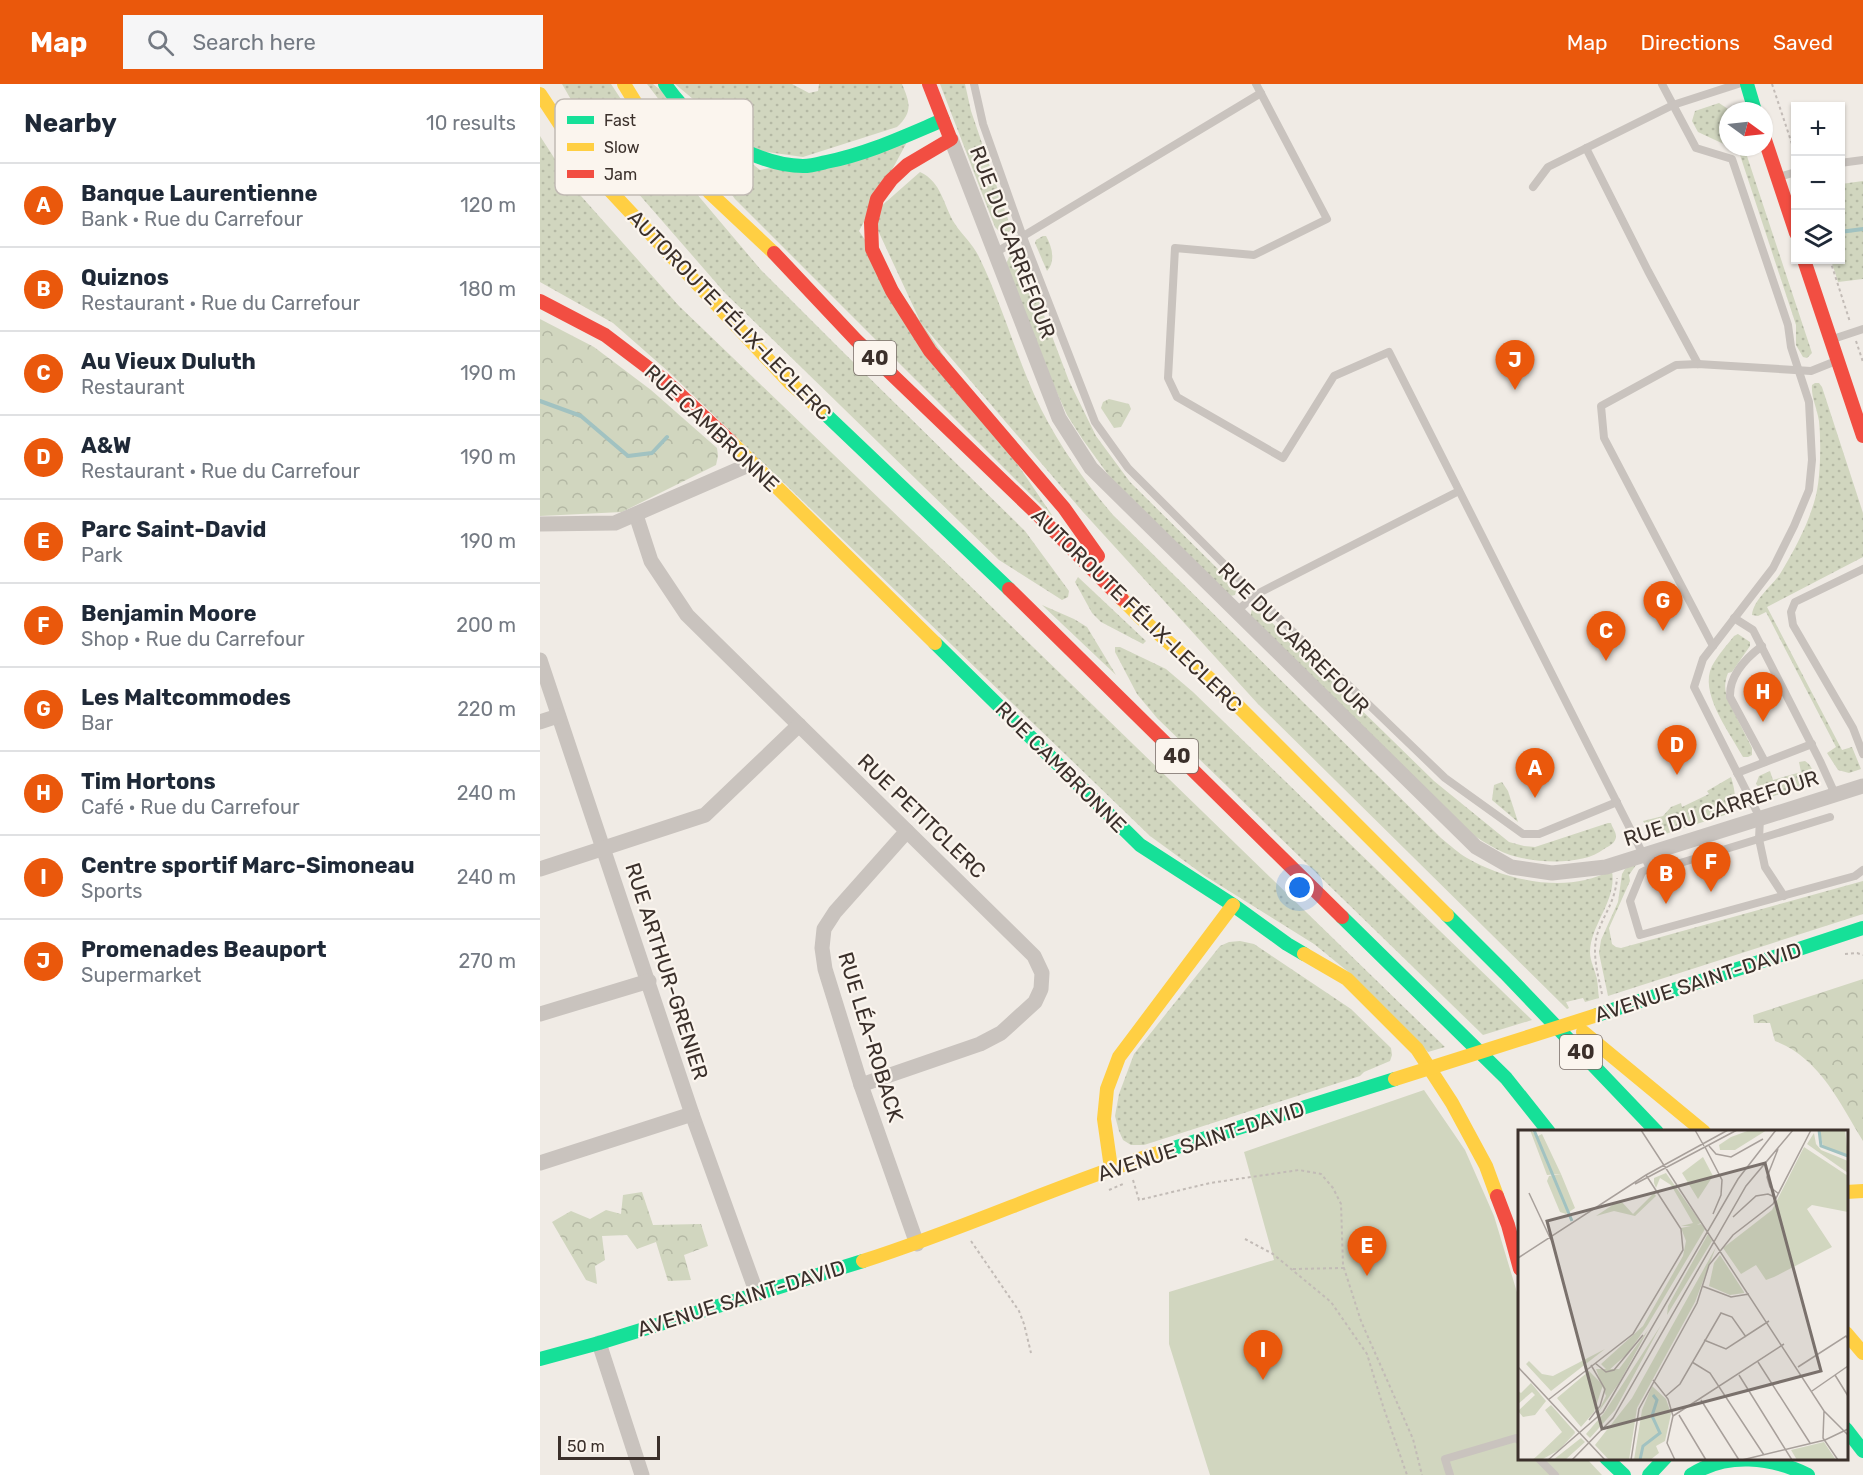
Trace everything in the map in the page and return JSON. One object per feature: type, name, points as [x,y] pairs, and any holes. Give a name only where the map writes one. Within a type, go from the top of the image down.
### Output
[{"type":"main road","name":"AUTOROUTE FÉLIX-LECLERC","points":[[624,84],[633,99]]},
{"type":"main road","points":[[665,84],[676,99]]},
{"type":"main road","name":"RUE DU CARREFOUR","points":[[928,84],[951,139]]},
{"type":"main road","points":[[1746,84],[1752,102]]},
{"type":"main road","name":"AUTOROUTE FÉLIX-LECLERC","points":[[540,94],[555,117]]},
{"type":"main road","points":[[753,154],[804,166],[836,160],[876,148],[943,120]]},
{"type":"main road","points":[[951,139],[908,165],[891,180],[877,199],[871,223],[872,249],[892,291],[930,351],[1064,508],[1142,619]]},
{"type":"main road","points":[[1770,156],[1791,219]]},
{"type":"main road","name":"AUTOROUTE FÉLIX-LECLERC","points":[[614,195],[790,383],[1029,608],[1506,1078],[1548,1130]]},
{"type":"main road","name":"AUTOROUTE FÉLIX-LECLERC","points":[[712,195],[779,258],[856,340],[1034,511],[1142,619],[1217,685],[1505,973],[1656,1130]]},
{"type":"main road","points":[[1805,264],[1863,436]]},
{"type":"main road","name":"RUE CAMBRONNE","points":[[540,301],[605,335],[663,379],[753,463],[1140,845],[1233,905],[1287,944],[1347,979],[1417,1049],[1452,1103],[1486,1166],[1508,1225],[1518,1262]]},
{"type":"main road","points":[[1111,1168],[1104,1119],[1107,1089],[1119,1058],[1233,905]]},
{"type":"main road","name":"AVENUE SAINT-DAVID","points":[[540,1359],[599,1343],[917,1244],[1111,1168],[1601,1014],[1863,928]]},
{"type":"main road","points":[[1505,973],[1522,982],[1703,1130]]},
{"type":"main road","points":[[1848,1192],[1863,1191]]},
{"type":"main road","points":[[1848,1336],[1863,1353]]},
{"type":"main road","points":[[1848,1432],[1863,1451]]},
{"type":"main road","points":[[1608,1460],[1624,1475]]},
{"type":"main road","points":[[1649,1475],[1664,1460]]},
{"type":"main road","points":[[1691,1475],[1712,1463],[1736,1460]]},
{"type":"main road","points":[[1754,1460],[1775,1462],[1808,1475]]},
{"type":"street","name":"RUE DU CARREFOUR","points":[[951,139],[1059,418],[1091,468],[1476,847],[1511,867],[1552,873],[1647,861],[1760,818],[1863,786]]},
{"type":"street","points":[[540,524],[615,523],[753,463]]},
{"type":"street","name":"RUE PETITCLERC","points":[[636,515],[651,561],[687,615],[1034,956],[1042,973],[1041,988],[1035,1002],[1001,1033],[980,1044],[861,1085]]},
{"type":"street","name":"RUE ARTHUR-GRENIER","points":[[540,660],[692,1114],[757,1294]]},
{"type":"street","points":[[540,722],[558,716]]},
{"type":"street","points":[[540,869],[705,815],[799,725]]},
{"type":"street","name":"RUE LÉA-ROBACK","points":[[907,831],[835,912],[824,929],[822,948],[825,969],[861,1085],[917,1244]]},
{"type":"street","points":[[540,1014],[649,981]]},
{"type":"street","points":[[540,1163],[692,1114]]},
{"type":"street","points":[[599,1343],[642,1475]]},
{"type":"lane","points":[[974,84],[983,124],[1023,237],[1095,422],[1128,468],[1255,595],[1445,778],[1523,834],[1539,834],[1617,802]]},
{"type":"lane","points":[[1256,84],[1327,219],[1254,255],[1175,249],[1168,378],[1177,397],[1282,458],[1334,376],[1389,352],[1647,861],[1664,868],[1830,817]]},
{"type":"lane","points":[[1662,84],[1696,148],[1732,159],[1788,325],[1791,347],[1809,402],[1812,460],[1809,490],[1773,568],[1703,659],[1694,687],[1760,818],[1759,839],[1765,867],[1784,896]]},
{"type":"lane","points":[[1533,187],[1548,167],[1673,105],[1738,84]]},
{"type":"lane","points":[[995,253],[1261,93]]},
{"type":"lane","points":[[1586,148],[1698,364]]},
{"type":"lane","points":[[1845,162],[1863,160]]},
{"type":"lane","points":[[1777,178],[1791,174]]},
{"type":"lane","points":[[1831,339],[1863,329]]},
{"type":"lane","points":[[1713,646],[1604,438],[1601,405],[1676,365],[1698,364],[1811,371],[1838,361]]},
{"type":"lane","points":[[1237,611],[1255,595],[1459,491]]},
{"type":"lane","points":[[1863,569],[1795,602],[1791,612],[1793,625],[1853,728],[1863,754]]},
{"type":"lane","points":[[1734,618],[1753,630],[1835,794]]},
{"type":"lane","points":[[1761,646],[1732,679],[1730,697],[1765,762]]},
{"type":"lane","points":[[1737,773],[1812,744]]},
{"type":"lane","points":[[1807,803],[1813,822]]},
{"type":"lane","points":[[1647,861],[1630,901],[1640,935],[1855,876],[1863,870]]},
{"type":"lane","points":[[1450,1475],[1445,1459],[1516,1438],[1518,1440]]},
{"type":"lane","points":[[1540,1460],[1555,1475]]},
{"type":"path","points":[[1772,84],[1791,141]]},
{"type":"path","points":[[1831,264],[1863,362]]},
{"type":"path","points":[[1601,1014],[1595,946],[1598,933],[1613,901],[1618,880],[1616,864]]},
{"type":"path","points":[[1133,1181],[1139,1200],[1210,1184],[1299,1170],[1321,1174],[1333,1188],[1341,1204],[1344,1268],[1361,1321],[1413,1439],[1422,1475]]},
{"type":"path","points":[[963,1226],[975,1249],[1019,1311],[1031,1353]]},
{"type":"path","points":[[1245,1239],[1273,1254],[1331,1302],[1367,1354],[1407,1475]]},
{"type":"path","points":[[1291,1269],[1344,1268]]},
{"type":"green space","points":[[562,84],[611,84],[621,99],[571,99]]},
{"type":"green space","points":[[647,84],[653,84],[672,99],[658,99]]},
{"type":"green space","points":[[675,84],[792,84],[809,93],[818,91],[819,84],[902,84],[907,97],[908,112],[897,127],[803,157],[753,149],[753,99],[693,99]]},
{"type":"green space","points":[[940,84],[965,84],[971,111],[1011,228],[1008,233],[1002,234],[995,227]]},
{"type":"green space","points":[[1719,103],[1719,142],[1698,132],[1692,121],[1695,111]]},
{"type":"green space","points":[[540,136],[555,159],[555,195],[580,195],[679,306],[1445,1047],[1428,1052],[1351,974],[1314,944],[1205,876],[1150,836],[670,373],[613,323],[540,282]]},
{"type":"green space","points":[[907,142],[859,231],[1054,518],[732,195],[753,195],[753,164],[760,170]]},
{"type":"green space","points":[[1740,156],[1747,156],[1812,353],[1807,358],[1803,357],[1796,345],[1796,325]]},
{"type":"green space","points":[[920,172],[938,188],[955,224],[979,257],[1041,409],[1074,464],[1113,515],[1441,838],[1460,854],[1494,871],[1540,882],[1571,882],[1612,871],[1613,882],[1608,902],[1591,941],[1590,952],[1599,998],[1585,1002],[1583,998],[1566,1002],[1569,1008],[1567,1009],[1258,704],[1083,512],[921,323],[875,224],[878,209]]},
{"type":"green space","points":[[1863,181],[1863,279],[1838,282],[1832,264],[1845,264],[1845,183]]},
{"type":"green space","points":[[640,195],[698,195],[761,270],[1025,531],[1069,591],[1068,597],[1062,600],[999,560],[725,293]]},
{"type":"green space","points":[[1046,236],[1052,254],[1047,271],[1035,243]]},
{"type":"green space","points":[[1010,255],[1022,257],[1069,381],[1096,436],[1130,482],[1234,585],[1235,595],[1230,596],[1120,491],[1083,440],[1067,415],[1053,384],[1006,264]]},
{"type":"green space","points":[[540,319],[594,347],[651,390],[717,448],[716,465],[622,512],[540,516]]},
{"type":"green space","points":[[1815,383],[1819,383],[1822,387],[1863,513],[1863,557],[1767,607],[1842,750],[1852,747],[1861,769],[1849,773],[1838,770],[1827,753],[1836,747],[1766,612],[1758,616],[1752,615],[1763,593],[1780,574],[1790,556],[1805,528],[1815,499],[1820,449],[1819,421],[1812,389]]},
{"type":"green space","points":[[1109,399],[1129,404],[1131,409],[1121,427],[1114,428],[1101,408],[1103,402]]},
{"type":"green space","points":[[1078,577],[1146,641],[1143,644],[1101,622],[1092,613],[1075,582]]},
{"type":"green space","points":[[1042,605],[1087,627],[1116,675]]},
{"type":"green space","points":[[1255,608],[1434,781],[1509,842],[1535,847],[1608,823],[1611,823],[1615,833],[1615,841],[1584,858],[1559,861],[1532,860],[1496,849],[1458,825],[1250,618],[1252,609]]},
{"type":"green space","points":[[1738,634],[1750,642],[1750,646],[1732,672],[1728,673],[1725,689],[1727,698],[1752,748],[1752,755],[1748,757],[1743,757],[1722,722],[1709,687],[1712,666],[1734,636]]},
{"type":"green space","points":[[1115,647],[1120,647],[1166,669],[1193,692],[1532,1020],[1483,1035],[1157,718],[1137,694],[1115,652]]},
{"type":"green space","points":[[1805,761],[1812,771],[1811,784],[1771,797],[1756,784],[1759,776],[1770,771],[1773,780],[1801,772],[1799,762]]},
{"type":"green space","points":[[1731,777],[1734,800],[1728,814],[1659,836],[1651,834],[1643,821],[1663,816],[1671,807],[1681,803],[1682,807],[1709,794],[1707,791]]},
{"type":"green space","points":[[1502,782],[1508,791],[1518,822],[1492,800],[1494,785]]},
{"type":"green space","points":[[1632,865],[1636,865],[1629,875],[1630,881],[1609,928],[1612,944],[1616,947],[1621,948],[1863,881],[1863,914],[1608,996],[1599,953],[1601,940],[1618,902],[1622,874]]},
{"type":"green space","points":[[1240,941],[1254,944],[1351,1009],[1391,1048],[1390,1061],[1360,1076],[1144,1145],[1131,1145],[1123,1140],[1115,1116],[1119,1094],[1134,1054],[1220,946]]},
{"type":"green space","points":[[1863,979],[1863,1141],[1837,1097],[1816,1070],[1790,1048],[1775,1041],[1770,1023],[1754,1023],[1753,1015]]},
{"type":"green space","points":[[1424,1090],[1465,1150],[1494,1216],[1518,1296],[1518,1460],[1588,1460],[1602,1475],[1210,1475],[1169,1344],[1169,1292],[1274,1260],[1244,1152]]},
{"type":"green space","points":[[642,1192],[653,1225],[701,1224],[708,1246],[684,1255],[691,1280],[668,1281],[656,1242],[637,1249],[627,1235],[602,1236],[605,1260],[595,1266],[597,1284],[586,1280],[552,1222],[571,1211],[590,1219],[606,1210],[621,1214],[623,1195]]},
{"type":"waterway","points":[[1845,231],[1863,229]]},
{"type":"waterway","points":[[540,401],[581,416],[628,456],[652,453],[667,437]]},
{"type":"traffic: fast","points":[[665,84],[677,99]]},
{"type":"traffic: fast","points":[[1747,84],[1752,102]]},
{"type":"traffic: fast","points":[[753,155],[793,166],[812,165],[841,159],[886,144],[943,120]]},
{"type":"traffic: fast","points":[[820,409],[1009,589]]},
{"type":"traffic: fast","points":[[935,643],[1140,845],[1304,954]]},
{"type":"traffic: fast","points":[[1447,915],[1655,1130]]},
{"type":"traffic: fast","points":[[1342,917],[1506,1078],[1547,1130]]},
{"type":"traffic: fast","points":[[1597,1015],[1863,928]]},
{"type":"traffic: fast","points":[[1161,1152],[1395,1079]]},
{"type":"traffic: fast","points":[[540,1359],[599,1343],[863,1261]]},
{"type":"traffic: fast","points":[[1848,1432],[1863,1451]]},
{"type":"traffic: fast","points":[[1608,1460],[1624,1475]]},
{"type":"traffic: fast","points":[[1649,1475],[1663,1460]]},
{"type":"traffic: fast","points":[[1691,1475],[1719,1463],[1734,1460],[1779,1464],[1808,1475]]},
{"type":"traffic: slow","points":[[624,84],[633,99]]},
{"type":"traffic: slow","points":[[540,94],[555,117]]},
{"type":"traffic: slow","points":[[614,195],[790,383],[820,409]]},
{"type":"traffic: slow","points":[[712,195],[774,253]]},
{"type":"traffic: slow","points":[[731,442],[935,643]]},
{"type":"traffic: slow","points":[[1122,599],[1217,685],[1447,915]]},
{"type":"traffic: slow","points":[[1111,1168],[1104,1119],[1107,1089],[1119,1057],[1233,905]]},
{"type":"traffic: slow","points":[[1304,954],[1347,979],[1417,1049],[1452,1103],[1486,1166],[1497,1196]]},
{"type":"traffic: slow","points":[[1395,1079],[1597,1015]]},
{"type":"traffic: slow","points":[[1583,1032],[1702,1130]]},
{"type":"traffic: slow","points":[[863,1261],[1161,1152]]},
{"type":"traffic: slow","points":[[1848,1192],[1863,1191]]},
{"type":"traffic: slow","points":[[1848,1335],[1863,1353]]},
{"type":"traffic: jam","points":[[929,84],[949,135]]},
{"type":"traffic: jam","points":[[951,139],[907,165],[891,180],[877,199],[871,223],[872,249],[892,291],[930,351],[1064,508],[1098,556]]},
{"type":"traffic: jam","points":[[1770,156],[1791,218]]},
{"type":"traffic: jam","points":[[774,253],[856,340],[1122,599]]},
{"type":"traffic: jam","points":[[1805,264],[1863,436]]},
{"type":"traffic: jam","points":[[540,301],[605,335],[663,379],[731,442]]},
{"type":"traffic: jam","points":[[1009,589],[1342,917]]},
{"type":"traffic: jam","points":[[1497,1196],[1518,1262]]},
{"type":"place","name":"Promenades Beauport","points":[[1515,390]]},
{"type":"place","name":"Les Maltcommodes","points":[[1663,631]]},
{"type":"place","name":"Au Vieux Duluth","points":[[1606,661]]},
{"type":"place","name":"Tim Hortons","points":[[1763,722]]},
{"type":"place","name":"A&W","points":[[1677,775]]},
{"type":"place","name":"Banque Laurentienne","points":[[1535,798]]},
{"type":"place","name":"Benjamin Moore","points":[[1711,892]]},
{"type":"place","name":"Quiznos","points":[[1666,904]]},
{"type":"place","name":"Parc Saint-David","points":[[1367,1276]]},
{"type":"place","name":"Centre sportif Marc-Simoneau","points":[[1263,1380]]}]
